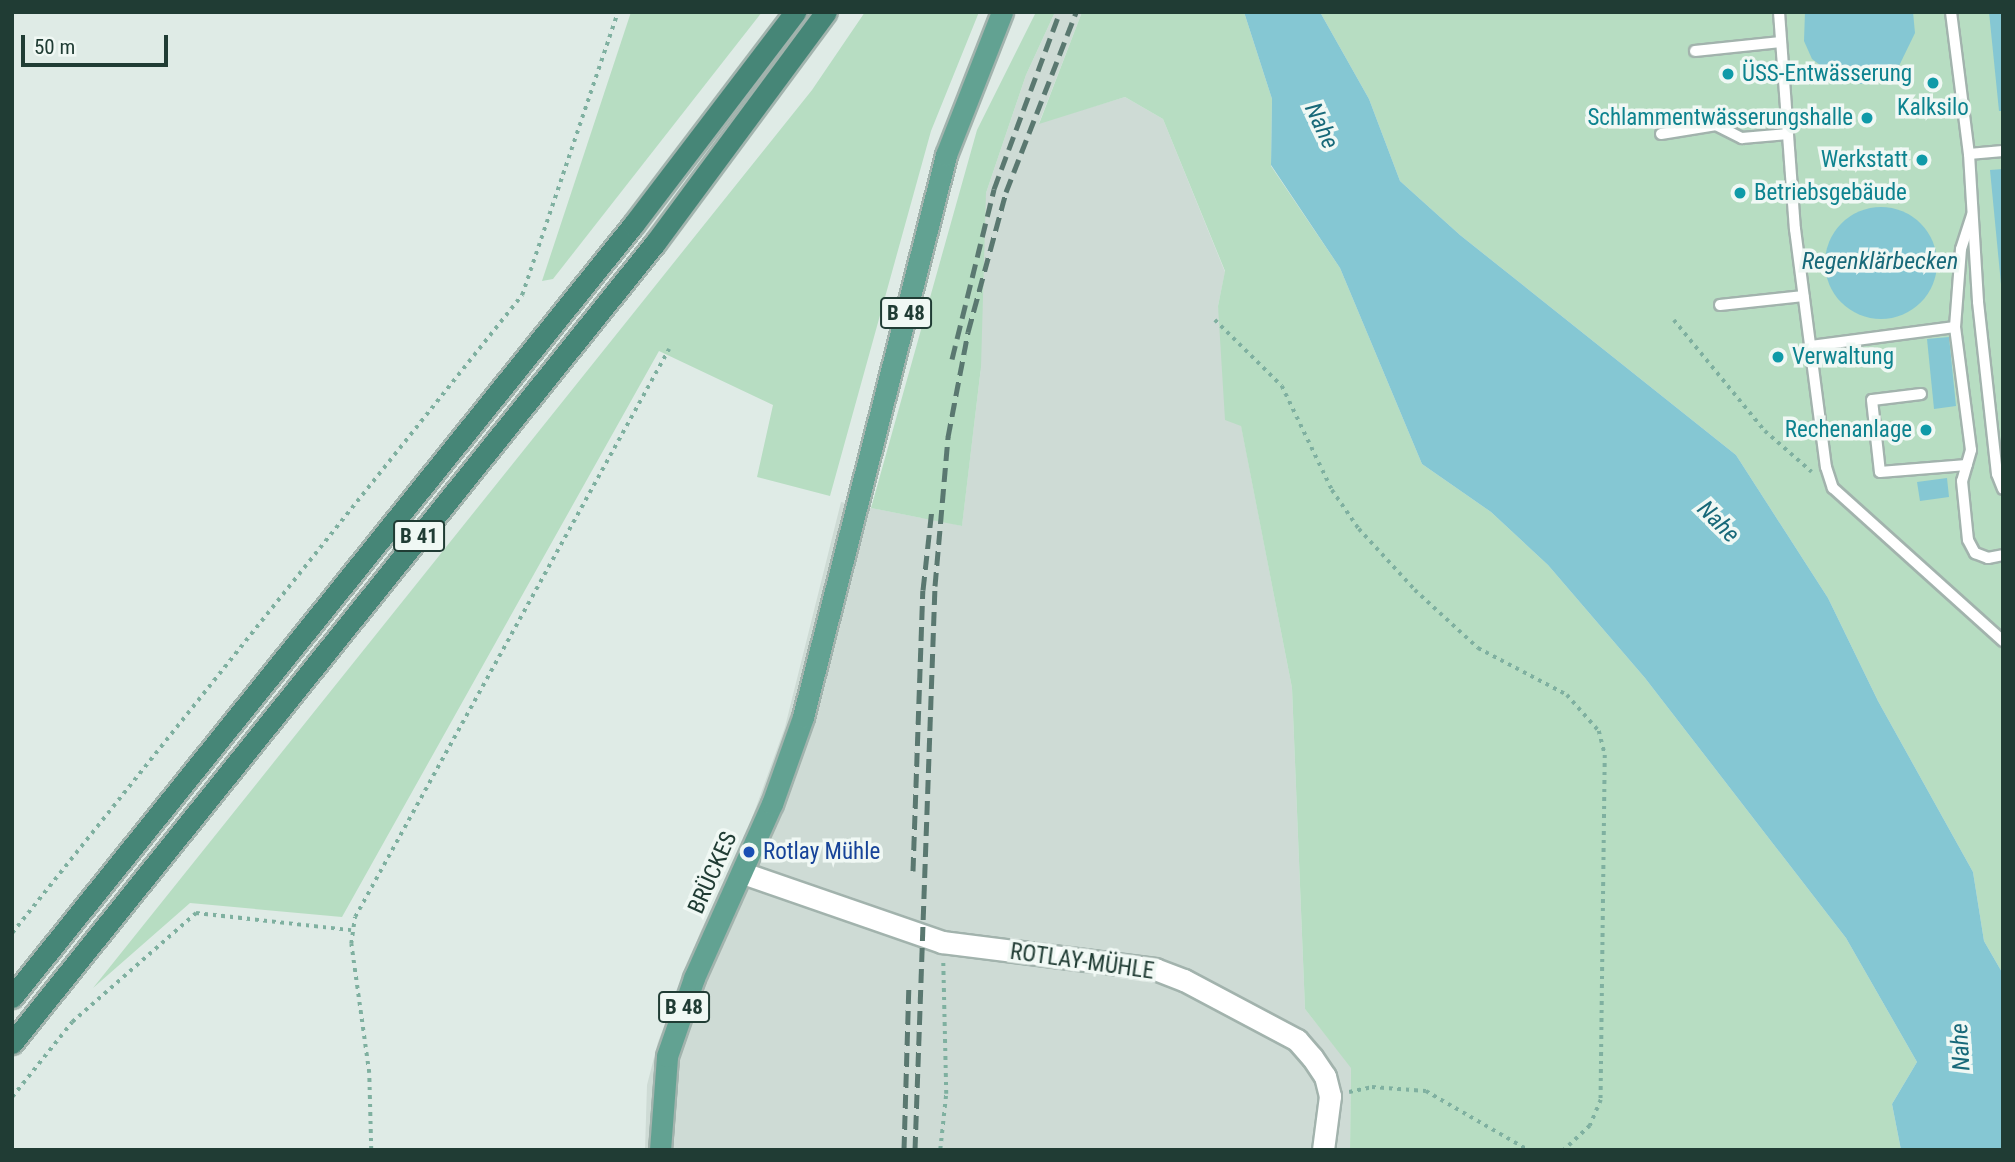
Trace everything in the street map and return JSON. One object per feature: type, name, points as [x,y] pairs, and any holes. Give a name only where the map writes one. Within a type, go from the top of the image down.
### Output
[{"type":"highway","name":"B 41","points":[[12,997],[624,236],[795,12]]},
{"type":"highway","name":"B 41","points":[[12,1043],[655,243],[827,12]]},
{"type":"main road","name":"BRÜCKES","points":[[660,1150],[670,1046],[694,978],[743,873],[785,769],[828,619],[946,155],[1002,12]]},
{"type":"street","name":"ROTLAY-MÜHLE","points":[[743,873],[942,942],[1155,969],[1174,976],[1297,1040],[1325,1076],[1329,1096],[1323,1150]]},
{"type":"lane","points":[[1779,12],[1804,296],[1826,467],[1833,488],[2003,641]]},
{"type":"lane","points":[[1951,12],[1969,154],[1978,302],[1997,474],[2003,489]]},
{"type":"lane","points":[[1695,51],[1781,42]]},
{"type":"lane","points":[[1661,134],[1716,125],[1742,138],[1788,134]]},
{"type":"lane","points":[[1969,154],[2003,151]]},
{"type":"lane","points":[[1974,210],[1961,249],[1955,327],[1971,450],[1962,481],[1968,540],[1975,553],[1988,558],[2003,555]]},
{"type":"lane","points":[[1720,305],[1804,296]]},
{"type":"lane","points":[[1811,346],[1955,327]]},
{"type":"lane","points":[[1922,394],[1872,400],[1880,471],[1967,465]]},
{"type":"path","points":[[12,933],[522,295],[618,12]]},
{"type":"path","points":[[1215,320],[1282,386],[1332,490],[1359,529],[1415,590],[1478,648],[1567,695],[1599,731],[1605,755],[1601,1100],[1590,1126],[1564,1150]]},
{"type":"path","points":[[1674,320],[1765,431],[1833,488]]},
{"type":"path","points":[[371,1150],[369,1073],[351,930],[669,349]]},
{"type":"path","points":[[12,1097],[72,1022],[196,913],[351,930]]},
{"type":"path","points":[[940,1150],[946,1094],[942,942]]},
{"type":"path","points":[[1329,1096],[1372,1087],[1426,1091],[1528,1150]]},
{"type":"shaded area","points":[[1055,12],[1082,12],[1039,123],[1125,97],[1163,119],[1225,272],[1218,306],[1292,688],[1305,1009],[1351,1067],[1350,1150],[645,1150],[647,1085],[658,1042],[700,933],[747,832],[785,727],[841,502],[922,518],[986,193],[1026,75]],"holes":[[[981,367],[962,526],[950,523]]]},
{"type":"green space","points":[[631,12],[762,12],[553,279],[542,281]]},
{"type":"green space","points":[[865,12],[979,12],[931,131],[830,496],[757,477],[773,405],[659,351],[342,917],[190,903],[93,988],[812,90]]},
{"type":"green space","points":[[1036,12],[1055,12],[1026,75],[986,193],[981,367],[962,526],[871,508],[977,130]]},
{"type":"green space","points":[[1082,12],[1244,12],[1272,99],[1271,166],[1340,268],[1422,464],[1491,512],[1548,565],[1645,678],[1846,938],[1917,1062],[1892,1104],[1901,1150],[1350,1150],[1351,1068],[1305,1009],[1292,688],[1241,426],[1225,420],[1218,306],[1225,271],[1163,119],[1125,97],[1039,124]]},
{"type":"green space","points":[[1320,12],[2003,12],[2003,974],[1984,941],[1973,872],[1878,701],[1828,598],[1736,455],[1460,235],[1400,181],[1369,99]]},
{"type":"water","name":"Nahe","points":[[1244,12],[1320,12],[1369,99],[1400,181],[1460,235],[1736,455],[1828,598],[1878,701],[1973,872],[1984,941],[2003,974],[2003,1150],[1901,1150],[1892,1104],[1917,1062],[1846,938],[1645,678],[1548,565],[1491,512],[1422,464],[1340,268],[1271,165],[1272,99]]},
{"type":"water","points":[[1805,12],[1913,12],[1915,33],[1898,68],[1863,84],[1843,82],[1812,59],[1804,41]]},
{"type":"water","points":[[1989,12],[2003,12],[2003,111],[1999,111]]},
{"type":"water","points":[[2003,169],[2003,305],[1990,170]]},
{"type":"water","name":"Regenklärbecken","points":[[1881,207],[1903,211],[1921,223],[1933,241],[1937,263],[1933,285],[1921,303],[1903,315],[1881,319],[1859,315],[1841,303],[1829,285],[1825,263],[1829,241],[1841,223],[1859,211]]},
{"type":"water","points":[[1949,337],[1956,406],[1934,409],[1927,339]]},
{"type":"water","points":[[1947,478],[1949,497],[1920,501],[1917,482]]},
{"type":"railway","points":[[952,359],[994,189],[1060,12]]},
{"type":"railway","points":[[915,1150],[935,586],[948,437],[968,332],[1006,192],[1076,12]]},
{"type":"railway","points":[[913,871],[923,590],[932,508]]},
{"type":"railway","points":[[904,1150],[909,983]]},
{"type":"place","name":"ÜSS-Entwässerung","points":[[1728,74]]},
{"type":"place","name":"Kalksilo","points":[[1933,83]]},
{"type":"place","name":"Schlammentwässerungshalle","points":[[1867,118]]},
{"type":"place","name":"Werkstatt","points":[[1922,160]]},
{"type":"place","name":"Betriebsgebäude","points":[[1740,193]]},
{"type":"place","name":"Verwaltung","points":[[1778,357]]},
{"type":"place","name":"Rechenanlage","points":[[1926,430]]},
{"type":"place","name":"Rotlay Mühle","points":[[749,852]]}]
